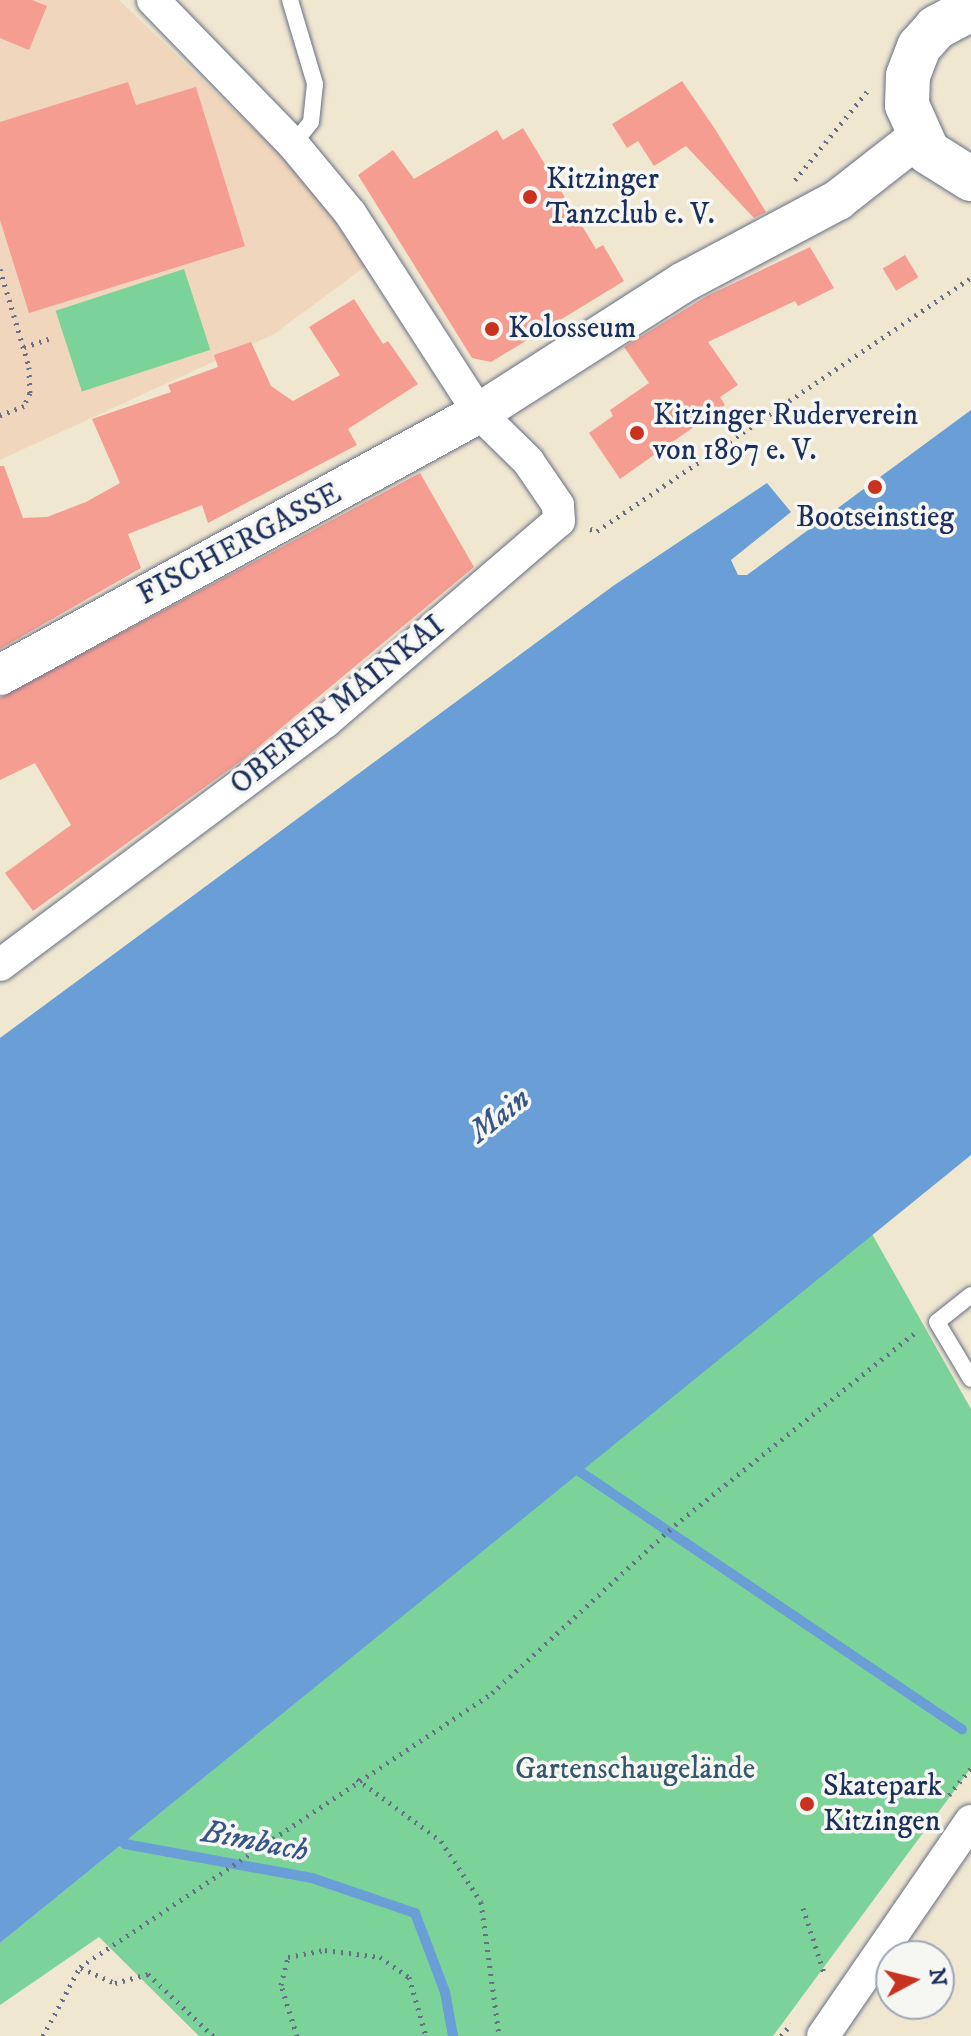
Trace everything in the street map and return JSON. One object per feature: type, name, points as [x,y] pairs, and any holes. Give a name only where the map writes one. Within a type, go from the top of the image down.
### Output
[{"type":"main road","points":[[968,6],[936,28],[913,61],[907,105],[917,138],[941,164],[971,179]]},
{"type":"street","points":[[153,0],[293,144],[350,213],[479,413],[528,461],[558,505],[559,521]]},
{"type":"street","name":"FISCHERGASSE","points":[[0,675],[479,413],[682,283],[838,200],[917,138]]},
{"type":"street","name":"OBERER MAINKAI","points":[[0,965],[325,722],[559,521]]},
{"type":"street","points":[[823,2036],[971,1821]]},
{"type":"lane","points":[[290,0],[315,84],[311,122],[293,144]]},
{"type":"lane","points":[[971,1295],[937,1322],[971,1379]]},
{"type":"path","points":[[786,192],[872,86]]},
{"type":"path","points":[[0,269],[24,347],[30,393],[24,406],[0,415]]},
{"type":"path","points":[[559,521],[597,531],[971,278]]},
{"type":"path","points":[[24,347],[49,339]]},
{"type":"path","points":[[43,2036],[80,1967],[298,1824],[357,1779],[492,1693],[675,1525],[908,1336],[937,1322]]},
{"type":"path","points":[[357,1779],[441,1841],[481,1902],[499,2036]]},
{"type":"path","points":[[803,1908],[826,1978],[849,1999]]},
{"type":"path","points":[[297,2036],[281,1985],[288,1957],[325,1950],[380,1957],[409,1977],[426,2036]]},
{"type":"path","points":[[80,1967],[115,1983],[148,1974],[213,2036]]},
{"type":"shaded area","points":[[0,0],[119,0],[303,177],[366,266],[274,334],[0,460]]},
{"type":"green space","points":[[184,269],[210,350],[82,392],[56,311]]},
{"type":"green space","name":"Gartenschaugelände","points":[[872,1234],[971,1409],[971,1768],[773,2036],[199,2036],[99,1937],[0,2005],[0,1943]]},
{"type":"water","name":"Main","points":[[971,410],[971,1155],[0,1943],[0,1038],[613,586],[767,483],[791,512],[731,560],[738,575],[747,575]]},
{"type":"building","points":[[0,0],[32,0],[47,6],[29,50],[0,38]]},
{"type":"building","points":[[682,81],[766,212],[754,218],[686,146],[654,166],[638,141],[627,148],[612,124]]},
{"type":"building","points":[[128,82],[136,105],[196,87],[245,246],[29,313],[0,220],[0,122]]},
{"type":"building","points":[[523,128],[596,249],[603,245],[624,281],[491,362],[472,358],[358,175],[393,150],[414,179],[497,130],[503,140]]},
{"type":"building","points":[[810,247],[834,288],[798,306],[795,301],[708,342],[738,385],[720,397],[725,405],[620,479],[589,433],[613,416],[610,410],[649,383],[624,347],[707,296]]},
{"type":"building","points":[[905,255],[918,277],[896,291],[883,268]]},
{"type":"building","points":[[354,299],[383,344],[388,341],[418,384],[348,429],[357,445],[208,523],[202,505],[128,534],[141,568],[0,649],[0,466],[4,466],[23,518],[47,517],[86,502],[120,483],[92,419],[171,392],[168,385],[218,367],[214,355],[251,342],[271,386],[293,401],[340,375],[309,327]]},
{"type":"building","points":[[420,473],[474,567],[245,758],[33,911],[5,873],[71,825],[35,763],[0,780],[0,698]]},
{"type":"waterway","points":[[579,1471],[962,1729]]},
{"type":"waterway","name":"Bimbach","points":[[118,1837],[125,1844],[312,1878],[415,1913],[445,1992],[453,2036]]},
{"type":"place","name":"Kitzinger Tanzclub e. V.","points":[[530,197]]},
{"type":"place","name":"Kolosseum","points":[[492,329]]},
{"type":"place","name":"Kitzinger Ruderverein von 1897 e. V.","points":[[637,433]]},
{"type":"place","name":"Bootseinstieg","points":[[875,487]]},
{"type":"place","name":"Skatepark Kitzingen","points":[[807,1804]]}]
